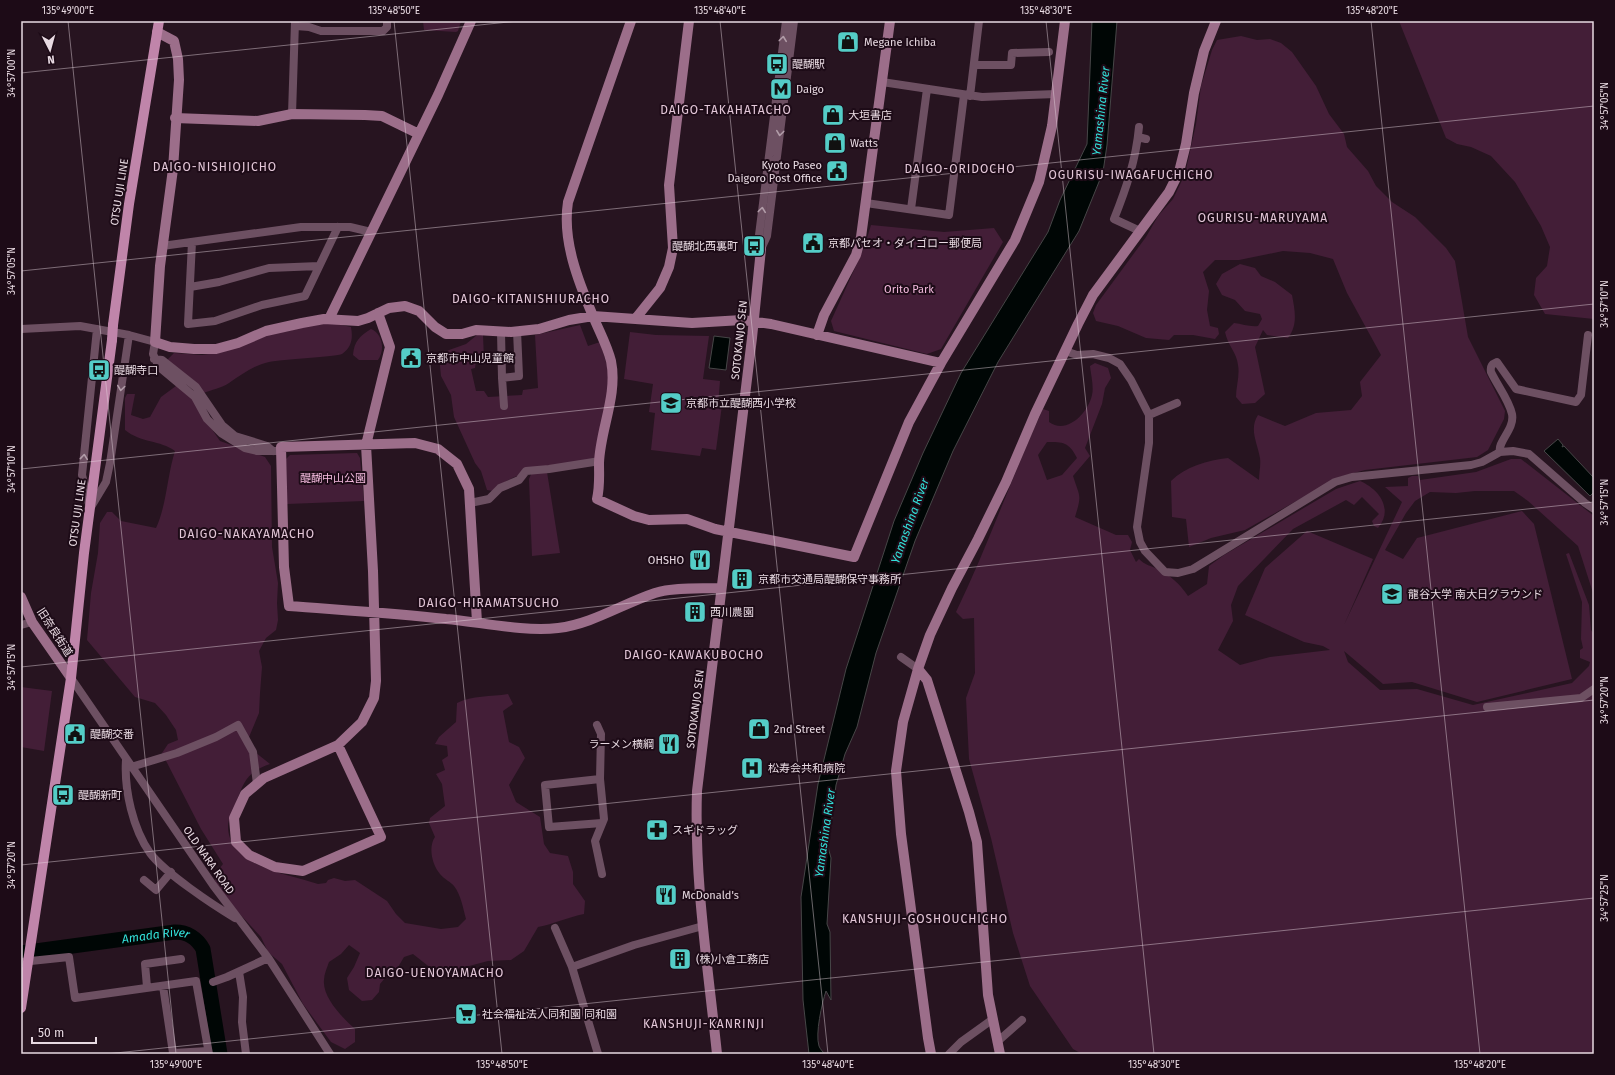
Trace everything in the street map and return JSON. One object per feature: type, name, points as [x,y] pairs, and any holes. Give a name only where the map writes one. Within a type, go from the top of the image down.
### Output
[{"type":"main road","name":"OTSU UJI LINE","points":[[21,1008],[25,961],[71,678],[90,509],[129,204],[159,21]]},
{"type":"street","points":[[292,114],[296,24],[321,31],[383,31],[387,27],[387,21]]},
{"type":"street","points":[[329,319],[419,134],[471,21]]},
{"type":"street","points":[[631,21],[568,202],[566,213],[566,232],[571,255],[611,362],[613,382],[600,461],[601,481],[597,499],[634,516],[650,520],[687,519],[715,529],[854,557],[909,422],[941,363],[1015,240],[1039,182],[1052,126],[1065,21]]},
{"type":"street","points":[[636,318],[660,288],[670,260],[672,248],[668,185],[689,21]]},
{"type":"street","name":"SOTOKANJO SEN","points":[[717,1054],[697,855],[697,792],[754,321],[761,249],[759,235],[786,21]]},
{"type":"street","name":"SOTOKANJO SEN","points":[[761,249],[767,236],[794,21]]},
{"type":"street","points":[[817,335],[824,315],[856,255],[861,237],[890,21]]},
{"type":"street","points":[[866,203],[949,215],[967,95],[974,65],[979,21]]},
{"type":"street","points":[[931,1054],[901,834],[896,771],[903,722],[918,668],[930,635],[1002,489],[1065,351],[1094,295],[1169,192],[1179,172],[1186,144],[1194,93],[1204,51],[1216,21]]},
{"type":"street","points":[[157,32],[174,41],[178,59],[179,80],[175,118],[173,169],[162,246],[154,359],[162,360],[196,387],[222,425],[235,436],[267,446],[277,451]]},
{"type":"street","points":[[974,65],[1010,65],[1012,53],[1049,52]]},
{"type":"street","points":[[882,82],[967,95],[1056,94]]},
{"type":"street","points":[[911,209],[927,89]]},
{"type":"street","points":[[175,118],[258,121],[292,114],[382,116],[419,134]]},
{"type":"street","points":[[1139,127],[1142,138],[1128,185],[1114,219],[1140,231]]},
{"type":"street","points":[[162,246],[301,227],[350,227],[371,232]]},
{"type":"street","points":[[192,242],[188,324],[215,321],[262,305],[305,296],[338,227]]},
{"type":"street","points":[[190,287],[219,282],[269,268],[319,266]]},
{"type":"street","points":[[21,329],[80,326],[129,335],[170,347],[216,349],[238,343],[266,331],[329,319],[358,321],[389,308],[406,306],[420,311],[436,327],[446,334],[462,334],[476,330],[501,332],[539,329],[569,320],[593,316],[692,323],[742,320],[754,321],[941,363]]},
{"type":"street","points":[[338,745],[381,837],[303,871],[275,867],[249,855],[236,842],[234,818],[245,794],[264,778],[338,745],[362,722],[374,698],[376,681],[374,611],[366,445],[390,346],[378,313]]},
{"type":"street","points":[[90,509],[82,475],[97,329]]},
{"type":"street","points":[[502,378],[519,376],[517,331]]},
{"type":"street","points":[[501,332],[504,406]]},
{"type":"street","points":[[90,509],[106,482],[129,335]]},
{"type":"street","points":[[1500,452],[1500,445],[1509,431],[1512,415],[1490,367],[1497,362],[1516,389],[1576,402],[1581,395],[1588,335]]},
{"type":"street","points":[[1065,351],[1077,355],[1093,354],[1109,358],[1120,364],[1131,380],[1148,415],[1149,443],[1137,527],[1144,552],[1165,572],[1178,573],[1193,569],[1336,482],[1352,477],[1471,465],[1482,462],[1506,450],[1529,454],[1585,503],[1594,508]]},
{"type":"street","points":[[1148,415],[1177,403]]},
{"type":"street","points":[[277,451],[281,447],[415,443],[438,449],[457,464],[469,489],[477,622]]},
{"type":"street","points":[[277,451],[284,567],[289,606],[374,611],[536,628],[557,628],[581,623],[664,591],[721,588]]},
{"type":"street","points":[[470,503],[489,500],[500,488],[519,480],[526,470],[549,469],[600,461]]},
{"type":"street","name":"旧奈良街道","points":[[21,597],[32,622],[71,678]]},
{"type":"street","points":[[21,625],[32,622]]},
{"type":"street","points":[[900,657],[918,668],[927,680],[969,812],[977,842],[986,968],[993,1020],[1000,1054]]},
{"type":"street","name":"OLD NARA ROAD","points":[[71,678],[239,921],[268,958],[330,1054]]},
{"type":"street","points":[[1487,707],[1581,698],[1594,689]]},
{"type":"street","points":[[239,921],[171,872],[150,853],[140,833],[130,803],[125,772],[129,764],[177,753],[216,737],[238,725],[253,752],[257,784]]},
{"type":"street","points":[[597,725],[600,734],[600,779],[604,819],[596,835],[595,841],[602,874]]},
{"type":"street","points":[[600,779],[545,785],[549,827],[602,823]]},
{"type":"street","points":[[144,880],[156,890],[171,872]]},
{"type":"street","points":[[572,967],[634,945],[703,926]]},
{"type":"street","points":[[554,928],[572,967],[598,1054]]},
{"type":"street","points":[[25,961],[69,957],[75,998],[196,981],[209,1053],[173,1053],[162,986]]},
{"type":"street","points":[[213,982],[268,958]]},
{"type":"street","points":[[146,987],[145,964],[181,959]]},
{"type":"street","points":[[238,972],[243,997],[242,1022],[246,1054]]},
{"type":"street","points":[[949,1054],[961,1042],[993,1020]]},
{"type":"street","points":[[997,1042],[1022,1020]]},
{"type":"green space","points":[[423,21],[461,21],[458,31],[456,32],[424,30]]},
{"type":"green space","points":[[1399,21],[1594,21],[1594,319],[1545,314],[1534,295],[1536,278],[1547,266],[1550,247],[1541,226],[1515,182],[1491,156],[1471,147],[1457,144],[1446,138]]},
{"type":"green space","points":[[1241,36],[1257,40],[1270,39],[1281,43],[1292,52],[1316,86],[1329,114],[1344,134],[1347,147],[1368,171],[1376,186],[1392,202],[1415,217],[1446,248],[1455,261],[1468,337],[1505,411],[1504,419],[1488,450],[1477,457],[1365,470],[1339,477],[1245,530],[1211,538],[1189,547],[1186,519],[1172,517],[1171,481],[1183,472],[1197,465],[1213,460],[1228,458],[1259,480],[1260,458],[1254,431],[1255,420],[1258,415],[1285,426],[1316,413],[1351,410],[1362,396],[1360,382],[1381,355],[1347,293],[1333,259],[1310,253],[1283,251],[1239,260],[1215,260],[1203,272],[1209,291],[1207,310],[1210,326],[1218,328],[1219,334],[1215,339],[1193,335],[1174,335],[1169,340],[1146,338],[1118,326],[1096,321],[1093,313],[1096,305],[1146,237],[1158,216],[1173,199],[1185,174],[1196,124],[1201,86],[1212,50],[1217,40]]},
{"type":"green space","name":"Orito Park","points":[[871,225],[944,232],[994,228],[1003,242],[941,349],[927,354],[834,331],[831,321],[864,248]]},
{"type":"green space","points":[[1240,264],[1255,268],[1261,276],[1275,282],[1292,295],[1295,318],[1293,328],[1288,338],[1267,335],[1263,330],[1255,347],[1265,394],[1255,403],[1242,404],[1236,397],[1239,373],[1237,361],[1225,332],[1234,323],[1258,326],[1262,319],[1260,314],[1245,311],[1235,300],[1222,295],[1216,284],[1222,274]]},
{"type":"green space","points":[[332,323],[351,327],[352,335],[350,345],[342,354],[263,363],[220,388],[203,393],[168,362],[168,359],[174,353],[202,355],[215,353],[241,346],[274,333],[289,331],[306,326]]},
{"type":"green space","points":[[580,325],[588,346],[600,342],[608,369],[609,380],[597,459],[528,472],[514,477],[493,491],[487,490],[481,471],[475,463],[454,417],[451,395],[441,376],[439,356],[449,350],[466,344],[477,335],[483,335],[484,359],[476,361],[475,368],[471,369],[476,391],[484,391],[488,397],[522,395],[523,390],[538,388],[535,335]]},
{"type":"green space","points":[[371,329],[375,331],[380,338],[382,343],[382,352],[378,360],[359,360],[353,355],[356,342]]},
{"type":"green space","points":[[630,332],[656,335],[709,336],[703,379],[720,381],[718,405],[722,405],[716,450],[702,448],[700,456],[651,450],[655,413],[649,412],[653,384],[624,379]]},
{"type":"green space","points":[[1095,363],[1108,368],[1111,378],[1105,388],[1102,404],[1085,448],[1090,456],[1073,476],[1079,493],[1079,504],[1075,517],[1116,535],[1128,535],[1132,542],[1130,550],[1136,562],[1139,559],[1167,574],[1188,596],[1207,584],[1209,566],[1224,555],[1336,489],[1360,481],[1373,489],[1382,500],[1385,514],[1383,521],[1378,528],[1374,526],[1372,521],[1379,514],[1362,497],[1354,505],[1346,500],[1293,529],[1238,586],[1231,605],[1233,621],[1218,650],[1240,665],[1270,657],[1330,650],[1323,646],[1304,642],[1245,615],[1265,568],[1307,531],[1373,559],[1344,625],[1402,502],[1385,487],[1408,486],[1408,478],[1412,476],[1418,476],[1420,480],[1476,472],[1511,459],[1521,459],[1594,516],[1594,596],[1578,546],[1528,501],[1514,491],[1475,491],[1456,493],[1430,492],[1415,501],[1406,513],[1385,550],[1403,559],[1417,538],[1522,511],[1534,524],[1572,679],[1477,702],[1412,682],[1383,684],[1344,651],[1348,662],[1380,690],[1417,689],[1473,705],[1572,683],[1589,666],[1590,662],[1580,658],[1580,650],[1583,648],[1581,639],[1582,602],[1566,554],[1569,553],[1589,605],[1591,630],[1594,634],[1594,1054],[1082,1054],[1073,1049],[1030,986],[1013,933],[991,838],[969,759],[966,698],[975,673],[974,618],[963,619],[956,612],[979,562],[1043,409],[1049,411],[1049,422],[1056,425],[1063,426],[1076,420],[1086,409],[1093,392],[1090,366]],"holes":[[[1047,442],[1065,444],[1071,449],[1077,458],[1062,475],[1047,480],[1038,455]]]},
{"type":"green space","points":[[180,383],[194,394],[202,415],[220,441],[265,457],[271,466],[272,547],[278,583],[278,620],[276,630],[266,638],[259,651],[262,667],[259,713],[249,737],[251,749],[270,764],[256,770],[247,778],[230,817],[228,826],[231,840],[238,851],[249,860],[262,867],[318,884],[326,883],[328,880],[334,878],[345,881],[355,880],[387,901],[396,914],[405,923],[441,929],[458,927],[466,919],[460,897],[454,886],[437,870],[431,851],[435,837],[429,823],[430,818],[445,806],[442,784],[436,774],[445,770],[442,760],[448,756],[447,746],[435,744],[439,737],[456,722],[457,703],[475,697],[508,694],[513,704],[503,711],[509,742],[519,747],[525,758],[509,785],[516,802],[540,817],[544,844],[550,853],[568,856],[573,872],[573,884],[585,901],[584,914],[538,927],[524,951],[511,960],[488,961],[454,970],[432,969],[413,954],[404,957],[394,974],[385,978],[380,984],[379,992],[372,1000],[362,1001],[349,990],[347,978],[360,953],[349,945],[341,954],[329,962],[324,980],[326,994],[330,1001],[355,1029],[355,1042],[345,1049],[331,1042],[303,1004],[282,964],[268,952],[261,937],[237,911],[215,881],[215,874],[223,864],[201,829],[162,753],[168,744],[178,740],[176,730],[166,715],[155,703],[135,697],[87,640],[91,593],[98,553],[100,523],[107,512],[112,512],[121,521],[156,528],[165,500],[175,451],[169,447],[137,437],[125,430],[125,398],[127,394],[135,394],[131,415],[143,419],[150,417],[161,397]]},
{"type":"green space","name":"醍醐中山公園","points":[[357,453],[360,458],[364,501],[287,504],[286,459],[290,455]]},
{"type":"green space","points":[[532,472],[547,472],[560,553],[532,556],[529,479]]},
{"type":"green space","points":[[21,687],[52,691],[44,751],[21,747]]},
{"type":"water","name":"Yamashina River","points":[[1092,21],[1117,21],[1107,145],[1103,172],[1079,231],[998,362],[953,451],[915,541],[876,653],[857,727],[845,754],[836,785],[828,847],[831,858],[827,924],[830,932],[831,1000],[826,991],[818,1026],[819,1046],[825,1054],[809,1054],[803,1000],[801,897],[818,784],[846,669],[894,521],[923,453],[961,373],[1048,232],[1060,200],[1087,144]]},
{"type":"water","points":[[714,336],[730,338],[726,370],[709,368]]},
{"type":"water","points":[[1558,439],[1563,445],[1562,447],[1564,446],[1594,478],[1594,492],[1590,496],[1544,451]]},
{"type":"waterway","name":"Amada River","points":[[21,953],[175,932],[188,934],[195,939],[203,949],[220,1054]]},
{"type":"place","name":"Megane Ichiba","points":[[848,42]]},
{"type":"place","name":"醍醐駅","points":[[777,64]]},
{"type":"place","name":"Daigo","points":[[781,89]]},
{"type":"place","name":"大垣書店","points":[[833,115]]},
{"type":"place","name":"Watts","points":[[835,143]]},
{"type":"place","name":"Kyoto Paseo Daigoro Post Office","points":[[837,171]]},
{"type":"place","name":"京都パセオ・ダイゴロー郵便局","points":[[813,243]]},
{"type":"place","name":"醍醐北西裏町","points":[[754,246]]},
{"type":"place","name":"京都市中山児童館","points":[[411,358]]},
{"type":"place","name":"醍醐寺口","points":[[99,370]]},
{"type":"place","name":"京都市立醍醐西小学校","points":[[671,403]]},
{"type":"place","name":"OHSHO","points":[[700,560]]},
{"type":"place","name":"京都市交通局醍醐保守事務所","points":[[742,579]]},
{"type":"place","name":"龍谷大学 南大日グラウンド","points":[[1392,594]]},
{"type":"place","name":"西川農園","points":[[695,612]]},
{"type":"place","name":"2nd Street","points":[[759,729]]},
{"type":"place","name":"醍醐交番","points":[[75,734]]},
{"type":"place","name":"ラーメン横綱","points":[[669,744]]},
{"type":"place","name":"松寿会共和病院","points":[[752,768]]},
{"type":"place","name":"醍醐新町","points":[[63,795]]},
{"type":"place","name":"スギドラッグ","points":[[657,830]]},
{"type":"place","name":"McDonald's","points":[[666,895]]},
{"type":"place","name":"(株)小倉工務店","points":[[680,959]]},
{"type":"place","name":"社会福祉法人同和園 同和園","points":[[466,1014]]},
{"type":"district","name":"DAIGO-TAKAHATACHO","points":[[726,110]]},
{"type":"district","name":"DAIGO-NISHIOJICHO","points":[[215,167]]},
{"type":"district","name":"DAIGO-ORIDOCHO","points":[[960,169]]},
{"type":"district","name":"OGURISU-IWAGAFUCHICHO","points":[[1131,175]]},
{"type":"district","name":"OGURISU-MARUYAMA","points":[[1263,218]]},
{"type":"district","name":"DAIGO-KITANISHIURACHO","points":[[531,299]]},
{"type":"district","name":"DAIGO-NAKAYAMACHO","points":[[247,534]]},
{"type":"district","name":"DAIGO-HIRAMATSUCHO","points":[[489,603]]},
{"type":"district","name":"DAIGO-KAWAKUBOCHO","points":[[694,655]]},
{"type":"district","name":"KANSHUJI-GOSHOUCHICHO","points":[[925,919]]},
{"type":"district","name":"DAIGO-UENOYAMACHO","points":[[435,973]]},
{"type":"district","name":"KANSHUJI-KANRINJI","points":[[704,1024]]}]
